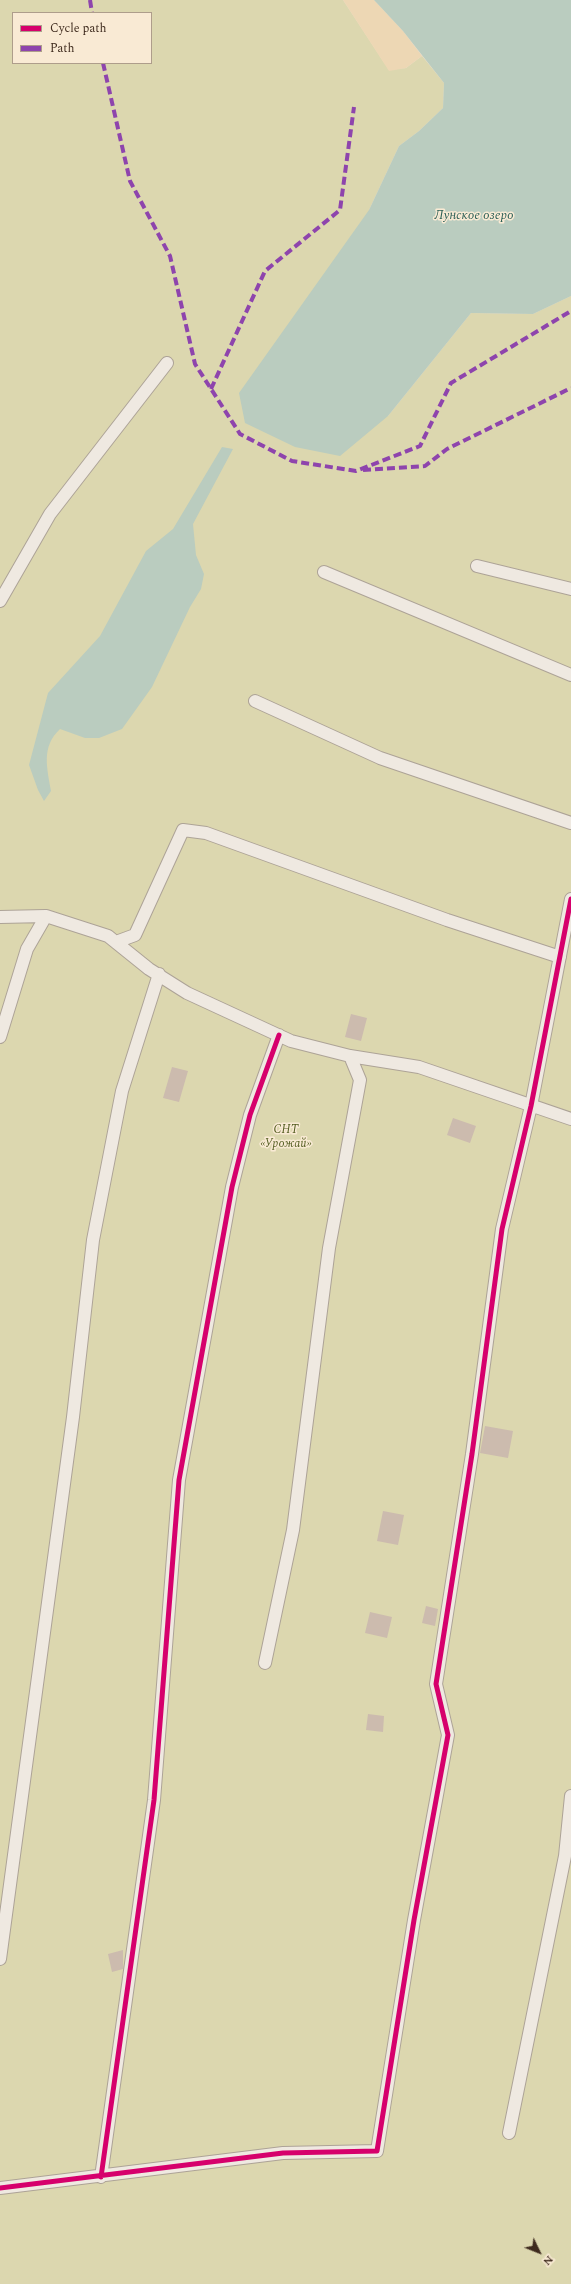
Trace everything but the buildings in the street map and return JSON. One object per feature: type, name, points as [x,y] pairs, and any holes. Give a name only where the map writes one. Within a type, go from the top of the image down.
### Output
[{"type":"street","points":[[0,600],[50,514],[167,363]]},
{"type":"street","points":[[476,566],[571,589]]},
{"type":"street","points":[[324,572],[571,674]]},
{"type":"street","points":[[254,701],[380,758],[571,823]]},
{"type":"street","points":[[116,942],[135,934],[183,830],[206,833],[447,920],[560,957]]},
{"type":"street","points":[[0,2188],[283,2154],[377,2151],[414,1920],[448,1735],[436,1684],[472,1454],[502,1229],[531,1106],[571,899]]},
{"type":"street","points":[[0,917],[46,916],[108,936],[159,974],[187,992],[291,1041],[350,1056],[419,1067],[571,1119]]},
{"type":"street","points":[[0,1037],[27,949],[46,916]]},
{"type":"street","points":[[0,1959],[73,1417],[93,1240],[122,1091],[159,974]]},
{"type":"street","points":[[101,2177],[128,1997],[154,1800],[178,1480],[232,1187],[250,1115],[279,1035]]},
{"type":"street","points":[[265,1663],[293,1530],[329,1248],[360,1080],[350,1056]]},
{"type":"street","points":[[509,2134],[565,1856],[571,1796]]},
{"type":"green space","name":"СНТ «Урожай»","points":[[0,0],[343,0],[389,70],[406,68],[422,56],[444,83],[443,108],[419,131],[399,146],[369,210],[388,416],[471,313],[533,314],[571,296],[571,2284],[0,2284]]},
{"type":"sand","points":[[343,0],[374,0],[403,31],[422,56],[406,68],[389,71]]},
{"type":"water","name":"Лунское озеро","points":[[374,0],[571,0],[571,296],[533,314],[471,313],[388,416],[340,456],[295,447],[245,423],[239,393],[369,210],[399,146],[419,131],[443,108],[444,83],[403,31]]},
{"type":"water","points":[[222,447],[233,449],[193,524],[196,555],[204,574],[201,589],[190,607],[152,687],[122,729],[99,738],[85,738],[60,729],[50,743],[48,750],[47,766],[51,791],[44,801],[38,790],[29,765],[48,693],[100,636],[146,551],[173,529]]},
{"type":"marked path","points":[[90,0],[92,12]]},
{"type":"marked path","points":[[103,64],[130,181],[170,256],[195,364],[240,434],[292,461],[356,471],[420,446],[451,383],[571,311]]},
{"type":"marked path","points":[[211,389],[265,271],[340,210],[354,107]]},
{"type":"marked path","points":[[363,470],[425,466],[447,449],[571,388]]},
{"type":"cycle path","points":[[0,2188],[283,2153],[377,2151],[414,1920],[448,1735],[436,1684],[472,1454],[502,1229],[531,1106],[571,899]]},
{"type":"cycle path","points":[[101,2177],[154,1800],[179,1480],[232,1187],[250,1115],[279,1035]]}]
